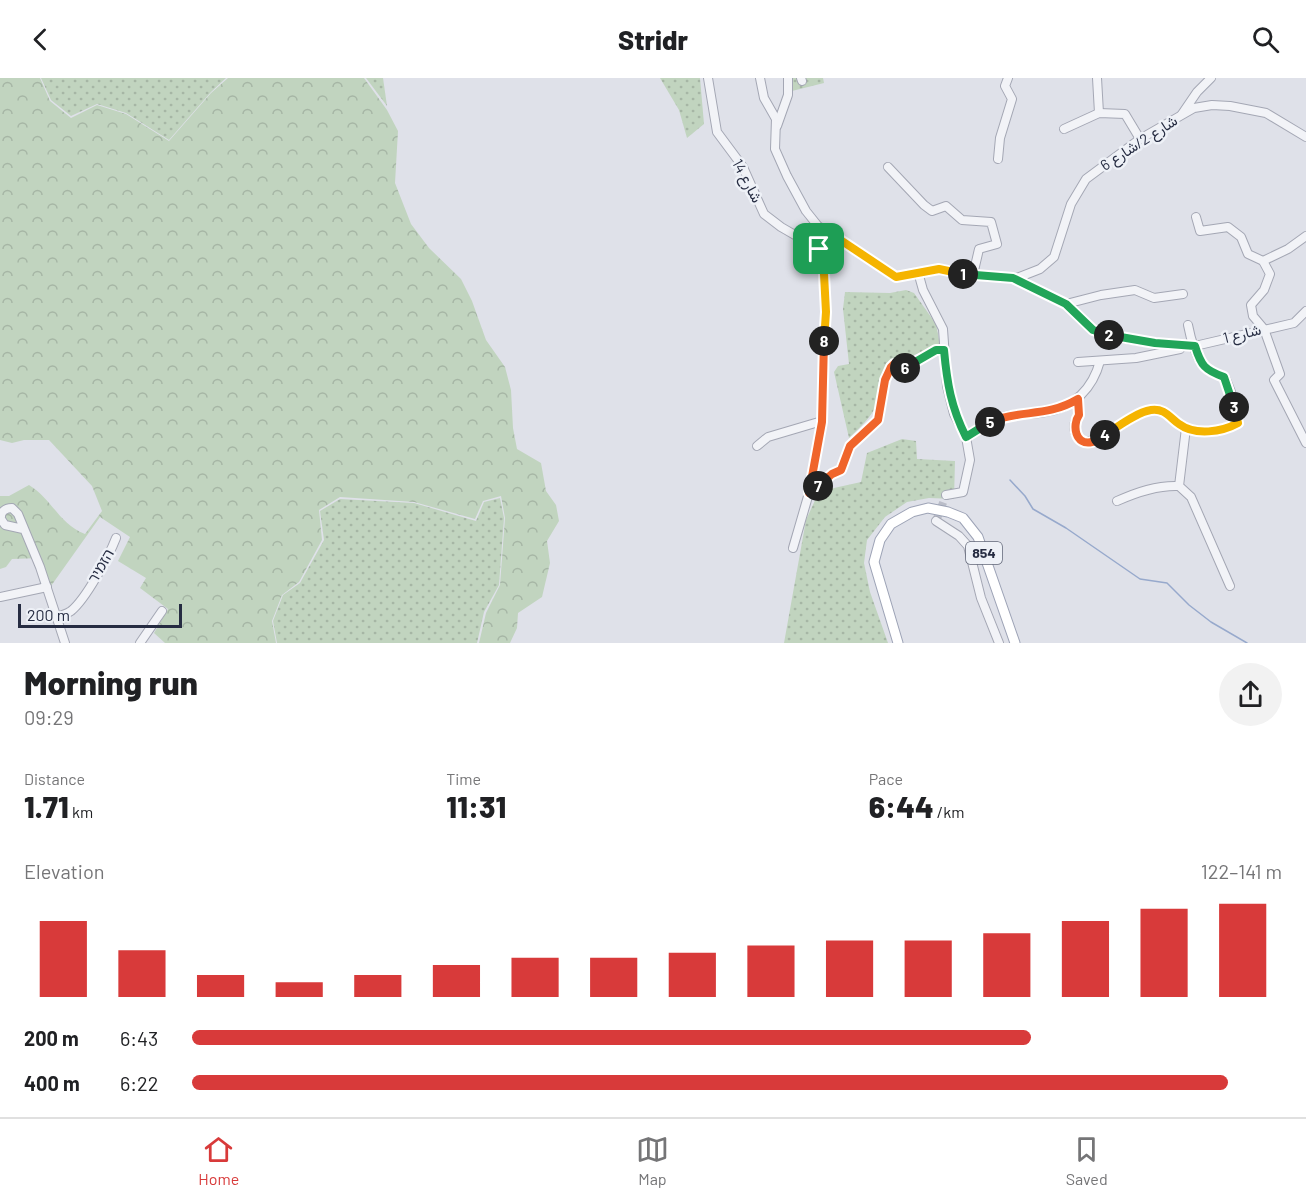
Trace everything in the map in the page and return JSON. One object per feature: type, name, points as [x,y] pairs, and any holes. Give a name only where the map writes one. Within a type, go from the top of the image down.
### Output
[{"type":"main road","name":"854","points":[[898,643],[874,562],[880,540],[891,524],[912,512],[928,508],[963,518],[978,537],[1015,643]]},
{"type":"street","name":"شارع 14","points":[[708,78],[717,132],[743,166],[764,214],[781,227],[819,249]]},
{"type":"street","points":[[760,78],[764,98],[776,119],[775,149],[796,194],[818,226],[896,277],[918,272],[923,290],[943,329],[947,386],[954,414],[966,437],[970,460],[963,492],[946,495]]},
{"type":"street","points":[[776,129],[788,95],[788,78]]},
{"type":"street","points":[[998,159],[1000,138],[1012,99],[1005,86],[1008,78]]},
{"type":"street","points":[[1097,78],[1099,113]]},
{"type":"street","points":[[1182,115],[1197,92],[1211,78]]},
{"type":"street","name":"شارع 2/شارع 6","points":[[918,272],[939,269],[973,275],[1013,278],[1041,269],[1054,257],[1071,204],[1086,179],[1140,139],[1194,108],[1230,105],[1266,113],[1306,137]]},
{"type":"street","points":[[1064,129],[1099,113],[1125,114],[1140,139]]},
{"type":"street","points":[[888,167],[932,211],[946,206],[962,220],[991,222],[997,244],[979,249],[973,275]]},
{"type":"street","points":[[1196,217],[1200,231],[1228,227],[1240,237],[1248,254],[1263,261],[1270,274],[1264,290],[1251,305],[1253,316],[1264,328],[1280,374],[1274,380],[1306,443]]},
{"type":"street","points":[[793,548],[809,493],[822,421],[826,312],[823,255],[819,249],[833,235]]},
{"type":"street","points":[[1263,261],[1288,249],[1306,236]]},
{"type":"street","name":"شارع 1","points":[[1013,278],[1066,304],[1093,330],[1120,338],[1192,346],[1294,323],[1306,311]]},
{"type":"street","points":[[1066,304],[1101,295],[1135,290],[1154,297],[1183,294]]},
{"type":"street","points":[[1078,399],[1079,415],[1074,422],[1074,430],[1078,438],[1084,442],[1092,442],[1118,425],[1151,410],[1168,413],[1178,424],[1205,432],[1230,428],[1238,423],[1231,392],[1224,377],[1205,369],[1192,346],[1188,325]]},
{"type":"street","points":[[1078,362],[1136,358],[1192,346]]},
{"type":"street","points":[[809,493],[832,474],[841,470],[850,446],[878,420],[885,380],[891,367],[894,364],[904,369],[936,350],[944,350]]},
{"type":"street","points":[[966,437],[985,424],[1004,416],[1046,412],[1064,407],[1078,399],[1096,375],[1100,361]]},
{"type":"street","points":[[757,446],[768,437],[822,421]]},
{"type":"street","points":[[1179,486],[1186,428]]},
{"type":"street","points":[[1117,501],[1138,492],[1179,486],[1191,497],[1230,586]]},
{"type":"street","points":[[936,521],[959,536],[968,546],[981,598],[999,643]]},
{"type":"street","points":[[23,529],[35,553],[65,643]]},
{"type":"street","name":"הזמיר","points":[[58,617],[71,611],[79,602],[104,564],[116,538]]},
{"type":"street","points":[[0,597],[47,587]]},
{"type":"street","points":[[140,643],[162,611]]},
{"type":"green space","points":[[0,78],[40,78],[50,101],[71,118],[97,105],[126,114],[169,141],[211,93],[228,78],[364,78],[387,110],[398,131],[395,183],[411,224],[429,248],[461,279],[472,301],[486,340],[505,367],[511,390],[513,428],[517,449],[541,463],[546,491],[556,505],[559,521],[547,541],[550,563],[542,597],[518,613],[517,628],[510,643],[479,643],[486,613],[500,585],[505,518],[501,496],[483,501],[475,519],[414,502],[340,497],[319,510],[322,540],[299,582],[282,595],[272,621],[276,643],[165,643],[154,633],[168,609],[140,588],[146,578],[118,561],[130,537],[100,517],[51,586],[41,558],[12,559],[6,567],[0,569],[0,496],[9,496],[29,485],[44,497],[62,518],[76,530],[85,534],[102,511],[92,486],[49,440],[24,440],[12,443],[0,440]]},
{"type":"green space","points":[[41,78],[226,78],[169,140],[126,113],[97,104],[71,116],[51,100]]},
{"type":"green space","points":[[366,78],[383,78],[387,106]]},
{"type":"green space","points":[[660,78],[700,78],[704,124],[687,138],[679,110]]},
{"type":"green space","points":[[790,78],[823,78],[824,83],[792,91]]},
{"type":"green space","points":[[906,290],[914,293],[936,324],[940,345],[909,357],[893,358],[884,374],[877,404],[849,438],[834,372],[838,366],[849,364],[843,309],[845,292],[890,293]]},
{"type":"green space","points":[[902,439],[916,441],[917,459],[955,461],[954,499],[929,498],[907,502],[885,517],[867,540],[864,563],[870,592],[888,643],[784,643],[806,520],[817,496],[834,488],[861,482],[867,453]]},
{"type":"green space","points":[[500,498],[504,518],[499,585],[484,612],[477,643],[277,643],[273,621],[283,595],[300,583],[324,540],[320,511],[340,499],[414,503],[476,521],[484,502]]},
{"type":"waterway","points":[[1010,480],[1025,496],[1033,509],[1066,528],[1140,579],[1167,583],[1189,605],[1211,622],[1247,643]]},
{"type":"tunnel","points":[[936,521],[946,495]]},
{"type":"route","points":[[833,235],[896,277],[939,269],[973,275],[1013,278],[1066,304],[1093,330],[1120,338],[1195,346],[1199,360],[1205,369],[1224,377],[1231,392],[1238,423],[1230,428],[1205,432],[1178,424],[1168,413],[1151,410],[1118,425],[1106,435],[1092,442],[1084,442],[1078,438],[1074,430],[1074,422],[1079,415],[1078,399],[1064,407],[1046,412],[1004,416],[985,424],[966,437],[954,414],[947,386],[944,350],[936,350],[904,369],[894,364],[891,367],[885,380],[878,420],[850,446],[841,470],[832,474],[809,493],[822,422],[826,312],[823,255],[819,249],[833,235]]}]
